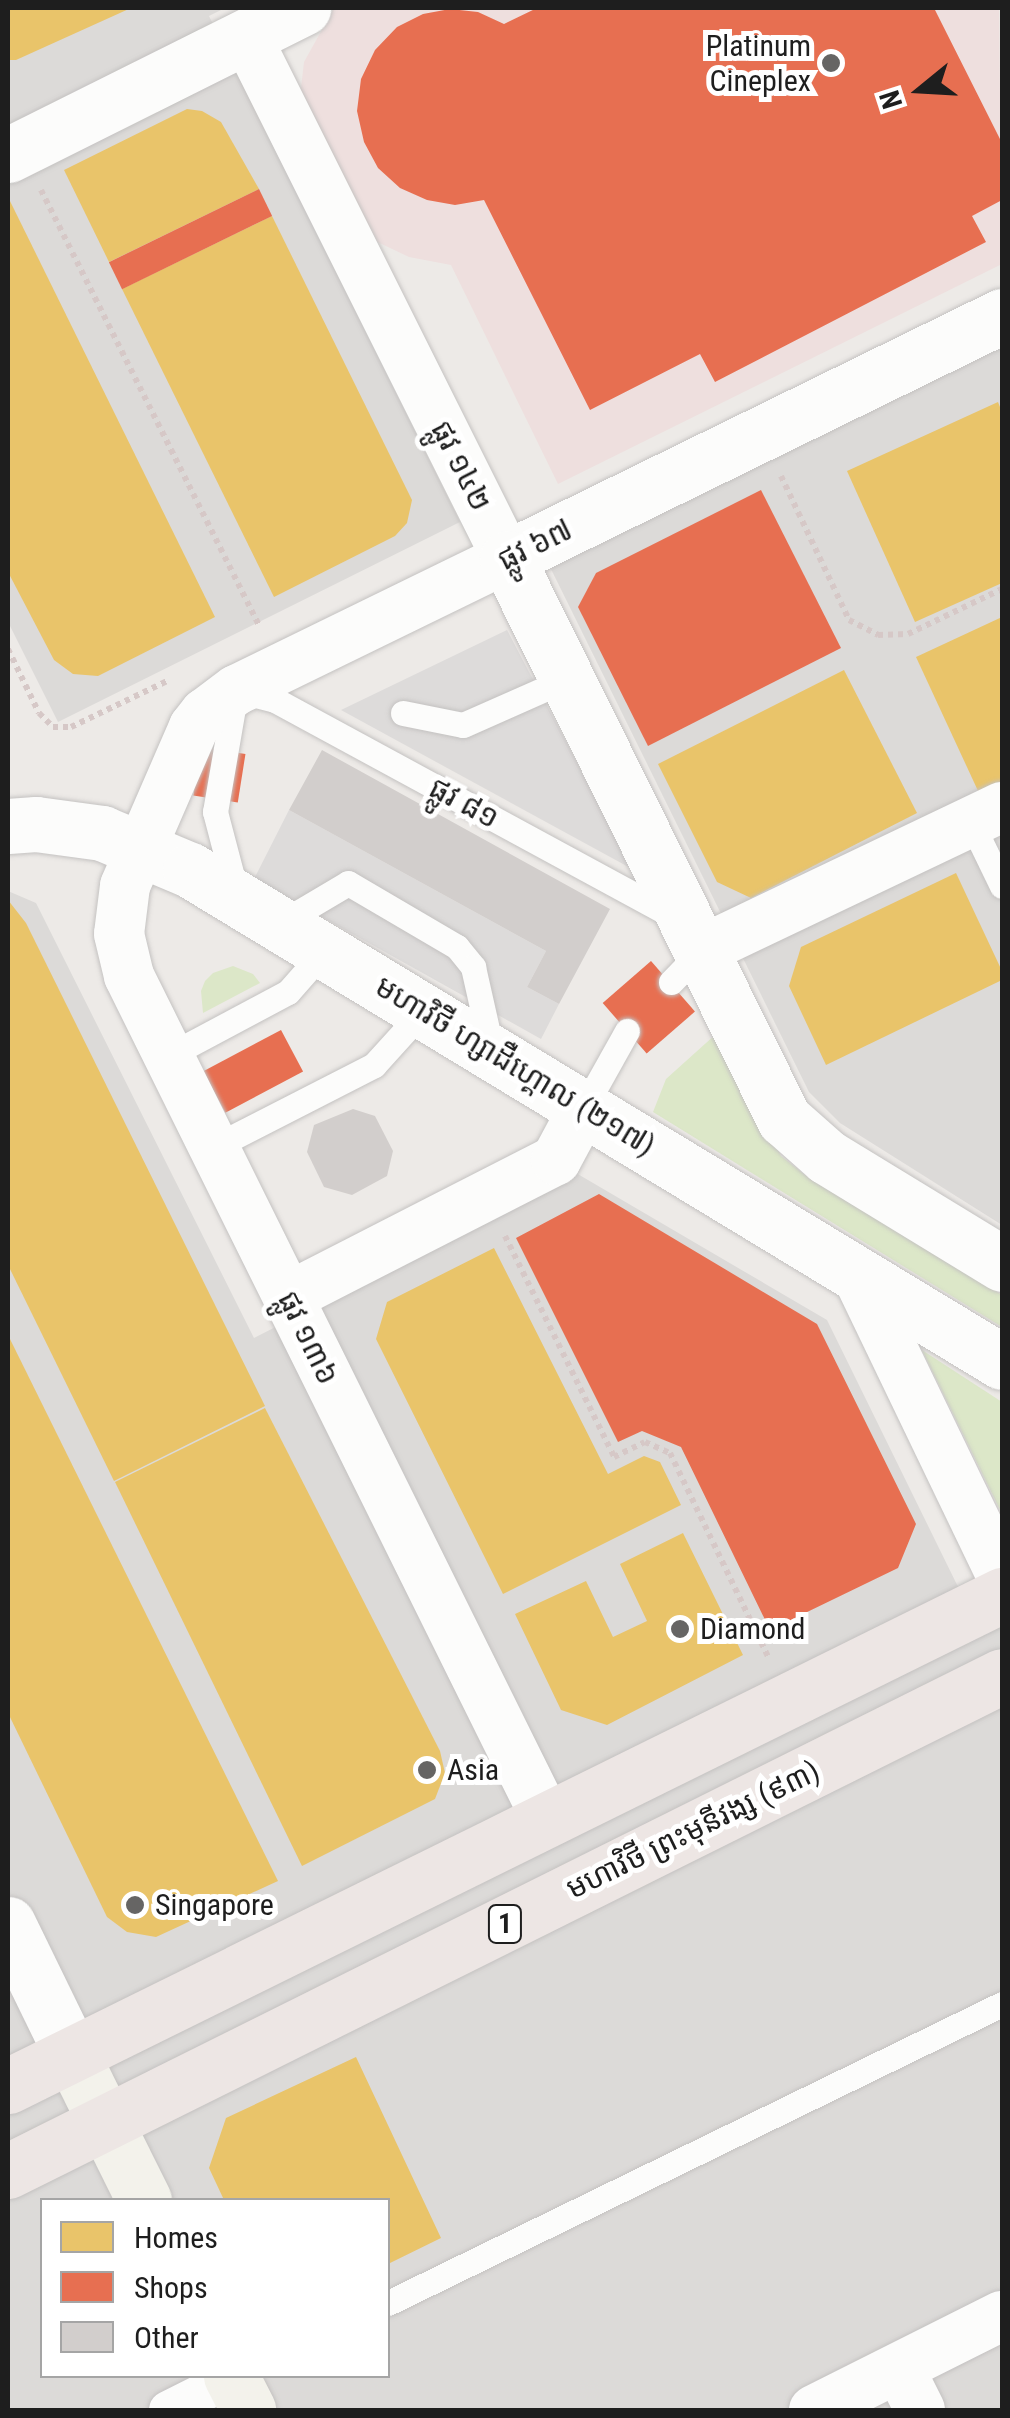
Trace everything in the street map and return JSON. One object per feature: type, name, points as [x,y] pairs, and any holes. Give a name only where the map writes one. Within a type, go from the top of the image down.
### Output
[{"type":"highway","points":[[8,2086],[1002,1595]]},
{"type":"highway","name":"មហាវិថី ព្រះមុនីវង្ស (៩៣)","points":[[8,2171],[1002,1676]]},
{"type":"main road","points":[[72,2054],[143,2198]]},
{"type":"street","points":[[14,152],[303,8]]},
{"type":"street","name":"ផ្លូវ ១៤២","points":[[246,36],[567,679],[687,952],[784,1118],[804,1140],[1002,1264]]},
{"type":"street","name":"ផ្លូវ ៦៧","points":[[141,848],[194,727],[220,699],[1002,316]]},
{"type":"street","points":[[687,952],[987,814]]},
{"type":"street","name":"មហាវិថី ហ្សាដឺហ្គោល (២១៧)","points":[[8,826],[70,828],[141,848],[281,925],[585,1106],[1002,1362]]},
{"type":"street","name":"ផ្លូវ ១៣៦","points":[[141,848],[125,886],[119,934],[128,976],[547,1820]]},
{"type":"street","points":[[288,1297],[556,1160],[585,1106]]},
{"type":"street","points":[[856,1273],[1002,1576]]},
{"type":"street","points":[[8,1924],[72,2054]]},
{"type":"street","points":[[814,2410],[910,2389],[1002,2316]]},
{"type":"street","points":[[168,2410],[237,2385]]},
{"type":"lane","points":[[403,713],[463,725],[567,679]]},
{"type":"lane","points":[[168,1056],[288,992],[281,925],[215,812],[236,690]]},
{"type":"lane","name":"ផ្លូវ ៨១","points":[[236,690],[276,700],[687,952]]},
{"type":"lane","points":[[987,814],[1002,886]]},
{"type":"lane","points":[[281,925],[348,882],[458,947],[473,967],[492,1052]]},
{"type":"lane","points":[[214,1147],[374,1065],[422,1011]]},
{"type":"lane","points":[[585,1106],[627,1031]]},
{"type":"lane","points":[[390,2301],[1002,2004]]},
{"type":"path","points":[[14,152],[280,668]]},
{"type":"path","points":[[762,434],[850,620],[878,635],[908,634],[1002,589]]},
{"type":"path","points":[[8,648],[40,713],[53,727],[71,727],[176,676]]},
{"type":"path","points":[[485,1196],[614,1457],[645,1442],[670,1453],[790,1700]]},
{"type":"shaded area","points":[[8,8],[225,8],[209,16],[460,522],[58,722],[8,622]]},
{"type":"shaded area","points":[[334,8],[999,8],[1002,264],[558,484],[451,265],[409,257],[367,237],[298,114],[304,62]]},
{"type":"shaded area","points":[[1002,334],[1002,1225],[840,1123],[809,1092],[547,561]]},
{"type":"shaded area","points":[[507,630],[634,870],[341,710]]},
{"type":"shaded area","points":[[289,810],[546,951],[527,987],[559,1004],[541,1039],[254,879]]},
{"type":"shaded area","points":[[8,891],[36,903],[254,1338],[576,1173],[827,1320],[963,1597],[1002,1577],[1002,2410],[8,2410]]},
{"type":"green space","points":[[233,966],[253,974],[260,983],[203,1013],[201,991],[205,981],[213,973]]},
{"type":"green space","points":[[716,1034],[781,1156],[810,1179],[1002,1295],[1002,1327],[653,1112],[666,1079]]},
{"type":"green space","points":[[922,1350],[1002,1402],[1002,1514]]},
{"type":"building: Homes","points":[[8,8],[131,8],[16,60],[8,60]]},
{"type":"building: Homes","points":[[187,109],[202,111],[221,122],[259,189],[109,262],[64,170]]},
{"type":"building: Homes","points":[[8,197],[215,617],[98,676],[73,674],[54,660],[8,572]]},
{"type":"building: Homes","points":[[272,216],[412,500],[407,523],[395,536],[274,597],[122,289]]},
{"type":"building: Homes","points":[[998,402],[1002,412],[1002,583],[915,622],[847,471]]},
{"type":"building: Homes","points":[[1002,617],[1002,782],[979,793],[916,657]]},
{"type":"building: Homes","points":[[844,670],[917,813],[751,898],[717,882],[658,764]]},
{"type":"building: Homes","points":[[956,873],[1002,971],[1002,980],[826,1065],[789,986],[801,947]]},
{"type":"building: Homes","points":[[8,900],[26,923],[265,1406],[114,1481],[8,1265]]},
{"type":"building: Homes","points":[[494,1248],[608,1474],[644,1456],[660,1462],[681,1505],[503,1594],[376,1339],[387,1302]]},
{"type":"building: Homes","points":[[8,1335],[278,1881],[156,1937],[127,1932],[107,1917],[8,1713]]},
{"type":"building: Homes","points":[[265,1408],[440,1751],[445,1773],[435,1799],[302,1866],[115,1482]]},
{"type":"building: Homes","name":"Diamond","points":[[683,1533],[743,1655],[607,1725],[561,1710],[515,1614],[586,1581],[613,1637],[647,1621],[620,1564]]},
{"type":"building: Homes","points":[[356,2057],[441,2238],[390,2263],[390,2198],[223,2198],[209,2168],[226,2118]]},
{"type":"building: Shops","points":[[537,8],[934,8],[1002,143],[1002,200],[972,216],[986,242],[715,382],[700,354],[590,410],[484,200],[455,205],[427,200],[400,188],[378,168],[364,142],[357,111],[361,79],[375,50],[397,27],[423,14],[450,9],[478,12],[504,24]]},
{"type":"building: Shops","points":[[259,189],[272,216],[122,289],[109,262]]},
{"type":"building: Shops","points":[[761,490],[841,648],[648,746],[578,607],[596,573]]},
{"type":"building: Shops","points":[[201,747],[245,754],[238,802],[193,795]]},
{"type":"building: Shops","points":[[651,961],[695,1012],[647,1054],[603,1003]]},
{"type":"building: Shops","points":[[281,1030],[303,1071],[225,1113],[203,1071]]},
{"type":"building: Shops","points":[[599,1194],[817,1324],[916,1524],[898,1568],[770,1630],[681,1447],[642,1431],[618,1442],[516,1238]]},
{"type":"building: Other","points":[[322,750],[610,909],[559,1004],[527,987],[546,951],[289,810]]},
{"type":"building: Other","points":[[353,1109],[375,1116],[393,1151],[387,1176],[352,1195],[324,1187],[307,1152],[314,1125]]},
{"type":"place","name":"Platinum Cineplex","points":[[831,63]]},
{"type":"place","name":"Diamond","points":[[680,1629]]},
{"type":"place","name":"Asia","points":[[427,1770]]},
{"type":"place","name":"Singapore","points":[[135,1905]]}]
